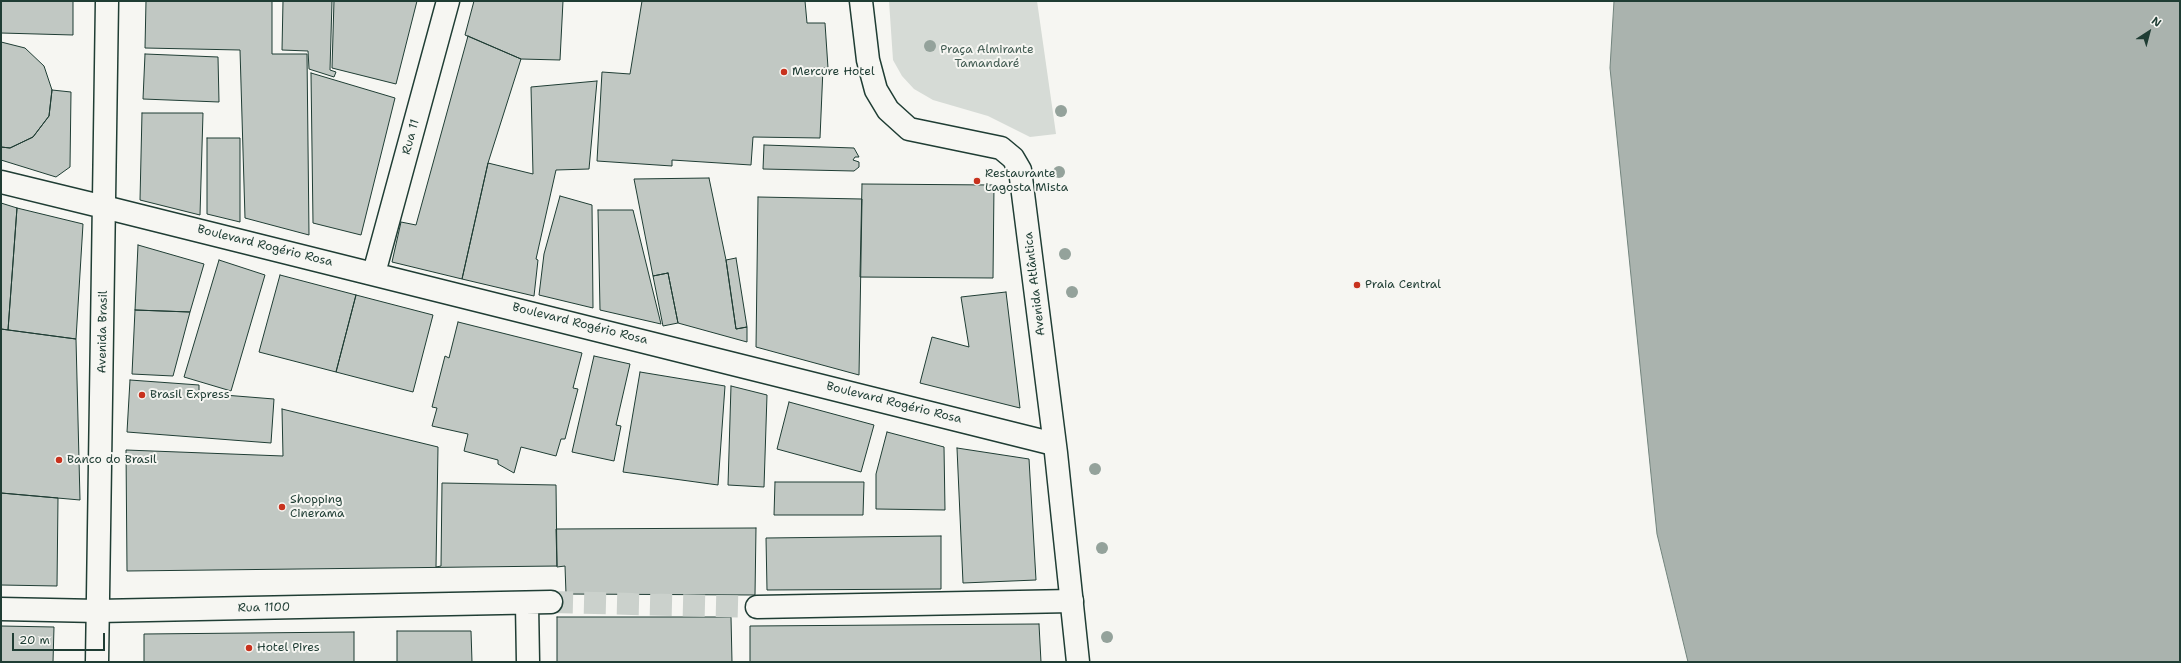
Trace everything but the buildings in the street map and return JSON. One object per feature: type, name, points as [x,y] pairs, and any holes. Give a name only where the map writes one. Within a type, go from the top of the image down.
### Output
[{"type":"street","name":"Avenida Brasil","points":[[97,662],[107,1]]},
{"type":"street","name":"Rua 11","points":[[374,273],[448,1]]},
{"type":"street","name":"Avenida Atlântica","points":[[860,1],[868,60],[876,90],[888,110],[909,129],[1001,148],[1013,158],[1020,170],[1054,444],[1078,662]]},
{"type":"street","name":"Boulevard Rogério Rosa","points":[[1,182],[374,273],[1054,444]]},
{"type":"street","points":[[756,606],[1072,601]]},
{"type":"street","name":"Rua 1100","points":[[1,610],[98,611],[527,604],[551,602]]},
{"type":"street","points":[[527,604],[528,662]]},
{"type":"green space","name":"Praça Almirante Tamandaré","points":[[889,1],[1037,1],[1056,134],[1030,137],[988,116],[933,100],[914,89],[902,76],[893,60]]},
{"type":"shaded area","points":[[1614,1],[2180,1],[2180,662],[1688,662],[1657,534],[1610,68]]},
{"type":"tunnel","points":[[551,602],[757,607]]},
{"type":"place","name":"Mercure Hotel","points":[[784,72]]},
{"type":"place","name":"Restaurante Lagosta Mista","points":[[977,181]]},
{"type":"place","name":"Praia Central","points":[[1357,285]]},
{"type":"place","name":"Brasil Express","points":[[142,395]]},
{"type":"place","name":"Banco do Brasil","points":[[59,460]]},
{"type":"place","name":"Shopping Cinerama","points":[[282,507]]},
{"type":"place","name":"Hotel Pires","points":[[249,648]]}]
